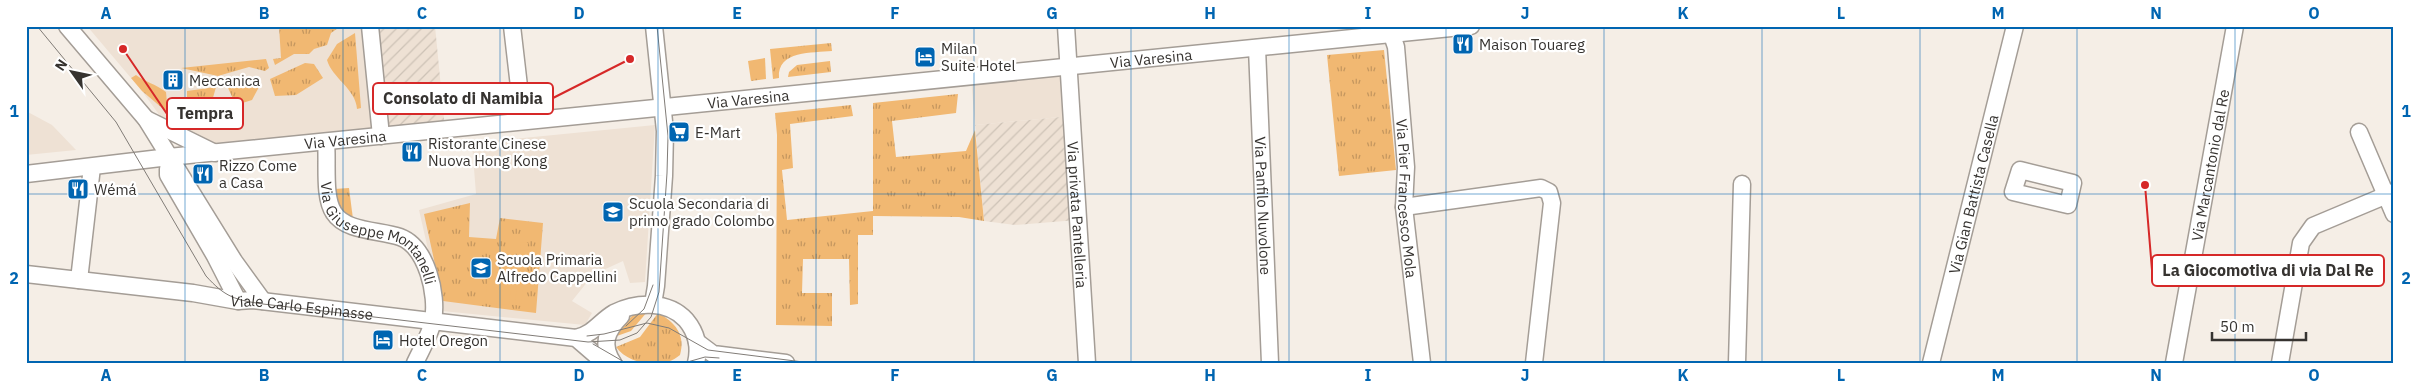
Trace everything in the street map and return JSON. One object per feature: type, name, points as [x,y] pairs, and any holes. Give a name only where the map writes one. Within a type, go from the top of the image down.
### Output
[{"type":"street","points":[[67,26],[146,119],[234,261],[263,301]]},
{"type":"street","points":[[370,26],[381,136]]},
{"type":"street","points":[[512,26],[523,121]]},
{"type":"street","points":[[646,305],[664,176],[665,130],[654,26]]},
{"type":"street","name":"Via privata Pantelleria","points":[[1066,26],[1087,363]]},
{"type":"street","name":"Via Varesina","points":[[26,174],[169,157],[1257,48],[1391,30],[1471,26]]},
{"type":"street","name":"Via Gian Battista Casella","points":[[1931,363],[2015,26]]},
{"type":"street","name":"Via Marcantonio dal Re","points":[[2174,363],[2235,26]]},
{"type":"street","name":"Via Pier Francesco Mola","points":[[1391,30],[1396,47],[1406,167],[1404,207],[1422,363]]},
{"type":"street","name":"Via Panfilo Nuvolone","points":[[1257,48],[1270,363]]},
{"type":"street","points":[[146,119],[216,153]]},
{"type":"street","points":[[2359,132],[2390,193],[2394,214]]},
{"type":"street","name":"Via Giuseppe Montanelli","points":[[326,142],[328,198],[334,215],[351,225],[402,238],[411,244],[425,265],[430,282],[434,303],[433,322]]},
{"type":"street","points":[[169,157],[168,175],[216,256],[238,301]]},
{"type":"street","points":[[79,280],[92,167]]},
{"type":"street","points":[[1737,363],[1742,184]]},
{"type":"street","points":[[1404,207],[1541,188],[1549,192],[1552,203],[1534,363]]},
{"type":"street","points":[[2280,363],[2301,243],[2313,226],[2390,193]]},
{"type":"street","points":[[234,261],[239,288],[238,301]]},
{"type":"street","name":"Viale Carlo Espinasse","points":[[26,274],[193,293],[238,301],[263,301],[576,338]]},
{"type":"street","points":[[613,363],[606,352],[610,331],[623,314],[646,305]]},
{"type":"street","points":[[613,363],[598,357],[576,338],[596,330],[614,314],[646,305],[670,308],[682,316],[693,330],[697,342],[697,363],[713,354]]},
{"type":"street","points":[[416,363],[433,322]]},
{"type":"street","points":[[697,342],[713,354],[786,363]]},
{"type":"shaded area","points":[[87,26],[368,26],[379,136],[216,152],[168,127],[142,91]]},
{"type":"shaded area","points":[[373,26],[435,26],[445,129],[383,136]]},
{"type":"shaded area","points":[[1069,67],[1071,116],[975,125],[971,78]]},
{"type":"shaded area","points":[[26,111],[52,125],[76,150],[26,155]]},
{"type":"shaded area","points":[[1071,116],[1077,220],[1015,225],[984,221],[975,125]]},
{"type":"shaded area","points":[[655,125],[645,282],[630,283],[623,261],[599,272],[598,270],[586,279],[588,281],[572,301],[592,313],[585,325],[442,311],[419,210],[476,194],[472,143]]},
{"type":"green space","points":[[279,26],[341,26],[331,33],[327,45],[314,49],[309,54],[294,54],[275,65],[273,59],[281,58]]},
{"type":"green space","points":[[355,33],[361,108],[357,109],[353,95],[334,72],[327,60],[337,44]]},
{"type":"green space","points":[[831,43],[832,51],[806,53],[790,58],[784,62],[780,69],[779,78],[773,79],[770,49]]},
{"type":"green space","points":[[1384,50],[1396,170],[1339,176],[1327,55]]},
{"type":"green space","points":[[765,58],[766,79],[751,81],[748,61]]},
{"type":"green space","points":[[266,59],[269,68],[265,71],[249,67],[218,76],[181,68]]},
{"type":"green space","points":[[830,61],[831,72],[788,77],[789,72],[797,65]]},
{"type":"green space","points":[[305,63],[314,64],[323,78],[296,95],[275,96],[270,79]]},
{"type":"green space","points":[[136,75],[166,92],[168,113],[142,91],[131,78]]},
{"type":"green space","points":[[246,78],[259,87],[252,100],[236,105],[228,88]]},
{"type":"green space","points":[[216,87],[209,112],[187,106],[187,91]]},
{"type":"green space","points":[[958,94],[956,113],[892,121],[896,157],[966,151],[975,130],[984,221],[959,217],[873,216],[873,235],[858,235],[858,304],[850,305],[849,259],[803,259],[802,293],[832,293],[832,326],[776,325],[777,135],[775,113],[851,105],[853,116],[790,124],[793,168],[782,170],[787,220],[873,211],[873,103]]},
{"type":"green space","points":[[349,188],[353,219],[337,207],[334,189]]},
{"type":"green space","points":[[470,203],[469,237],[496,239],[500,218],[543,223],[536,313],[443,301],[424,214]]},
{"type":"green space","points":[[521,242],[528,243],[521,306],[515,305]]},
{"type":"green space","points":[[491,250],[514,253],[509,305],[485,303]]},
{"type":"green space","points":[[637,312],[647,312],[631,331],[614,337],[618,328]]},
{"type":"green space","points":[[658,313],[678,330],[681,341],[680,355],[665,363],[646,363],[629,358],[616,347],[640,337]]},
{"type":"tram line","points":[[37,26],[116,122],[206,276],[225,293],[238,299],[263,304],[588,342],[620,340],[637,333],[651,317],[659,292],[668,136],[657,26]]},
{"type":"tram line","points":[[626,326],[644,309],[653,285]]},
{"type":"tram line","points":[[587,336],[604,334],[647,323],[669,328],[708,350],[811,363]]},
{"type":"tram line","points":[[593,344],[626,363]]},
{"type":"tram line","points":[[684,363],[705,357],[719,358]]},
{"type":"place","name":"Maison Touareg","points":[[1463,44]]},
{"type":"place","name":"Tempra","points":[[123,49]]},
{"type":"place","name":"Milan Suite Hotel","points":[[925,57]]},
{"type":"place","name":"Consolato di Namibia","points":[[630,59]]},
{"type":"place","name":"Meccanica","points":[[173,80]]},
{"type":"place","name":"E-Mart","points":[[679,132]]},
{"type":"place","name":"Ristorante Cinese Nuova Hong Kong","points":[[412,152]]},
{"type":"place","name":"Rizzo Come a Casa","points":[[203,174]]},
{"type":"place","name":"La Giocomotiva di via Dal Re","points":[[2145,185]]},
{"type":"place","name":"Wémá","points":[[78,189]]},
{"type":"place","name":"Scuola Secondaria di primo grado Colombo","points":[[613,212]]},
{"type":"place","name":"Scuola Primaria Alfredo Cappellini","points":[[481,268]]},
{"type":"place","name":"Hotel Oregon","points":[[383,340]]}]
